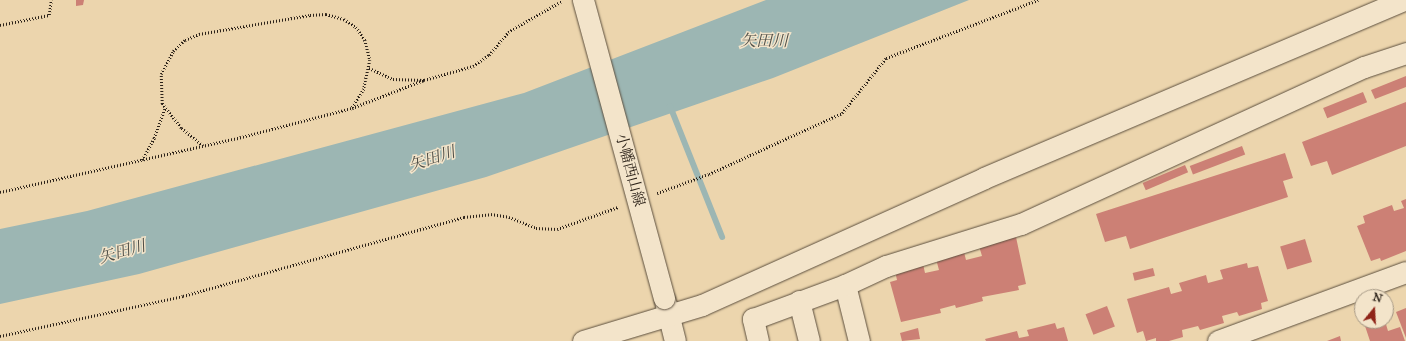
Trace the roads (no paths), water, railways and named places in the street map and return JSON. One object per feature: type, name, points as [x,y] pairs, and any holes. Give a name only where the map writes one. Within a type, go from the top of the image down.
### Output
[{"type":"street","name":"小幡西山線","points":[[583,0],[667,306],[675,341]]},
{"type":"street","points":[[583,341],[667,306],[702,305],[984,178],[1403,0]]},
{"type":"street","points":[[758,341],[753,318],[845,285],[886,266],[1021,224],[1364,67],[1406,53]]},
{"type":"street","points":[[1218,341],[1406,272]]},
{"type":"street","points":[[845,285],[859,341]]},
{"type":"street","points":[[799,301],[809,341]]},
{"type":"water","name":"矢田川","points":[[766,0],[969,0],[773,78],[486,177],[139,274],[0,304],[0,229],[87,211],[524,93]]},
{"type":"waterway","points":[[670,106],[722,237]]}]
